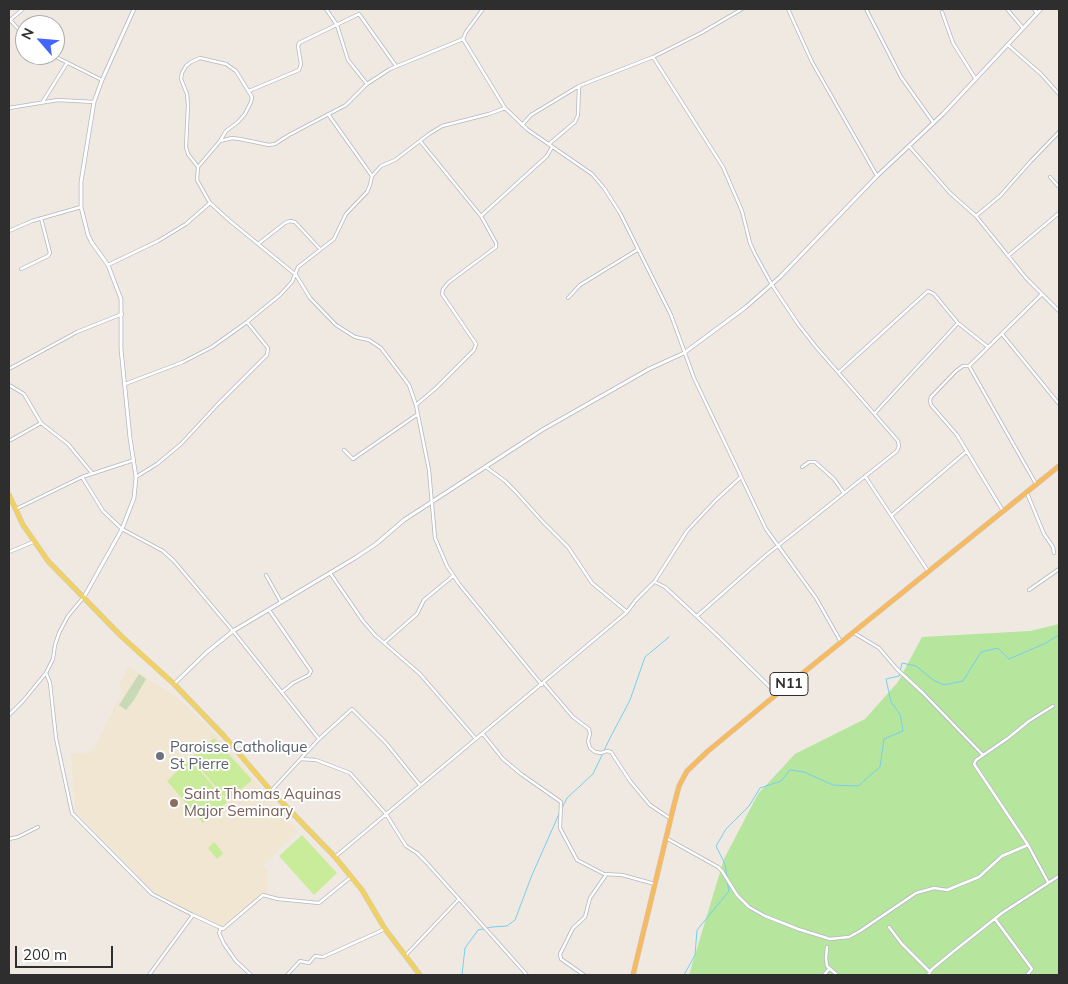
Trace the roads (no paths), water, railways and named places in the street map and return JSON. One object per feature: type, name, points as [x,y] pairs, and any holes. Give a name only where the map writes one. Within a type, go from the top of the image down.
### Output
[{"type":"highway","name":"N11","points":[[633,975],[679,786],[692,765],[1059,466]]},
{"type":"main road","points":[[9,495],[33,542],[48,561],[121,636],[174,684],[224,736],[271,791],[335,857],[362,890],[385,929],[420,975]]},
{"type":"street","points":[[9,20],[23,9]]},
{"type":"street","points":[[9,715],[46,673],[53,660],[59,633],[68,616],[84,598],[122,530],[134,498],[136,477],[121,348],[121,299],[108,266],[92,243],[80,208],[81,182],[94,102],[134,9]]},
{"type":"street","points":[[326,9],[337,25],[348,60],[367,84]]},
{"type":"street","points":[[220,142],[232,138],[269,145],[275,144],[350,102],[367,84],[396,66],[463,39],[483,9]]},
{"type":"street","points":[[522,125],[531,115],[579,86],[653,57],[701,33],[742,9]]},
{"type":"street","points":[[788,9],[812,62],[877,176]]},
{"type":"street","points":[[866,9],[901,77],[934,122]]},
{"type":"street","points":[[1007,9],[1023,28]]},
{"type":"street","points":[[1034,9],[1037,13]]},
{"type":"street","points":[[174,684],[207,652],[233,631],[376,544],[404,520],[432,501],[571,413],[649,369],[684,353],[746,307],[772,285],[877,176],[934,122],[1041,9]]},
{"type":"street","points":[[942,12],[953,43],[975,78]]},
{"type":"street","points":[[249,91],[299,70],[301,64],[299,43],[359,14],[396,66]]},
{"type":"street","points":[[463,39],[505,108],[522,125],[592,174],[604,188],[620,213],[671,315],[694,378],[766,528],[816,598],[842,642]]},
{"type":"street","points":[[1007,44],[1041,74],[1059,94]]},
{"type":"street","points":[[653,57],[723,167],[742,211],[750,243],[772,285],[798,324],[875,413],[900,446],[897,451],[778,546],[697,616]]},
{"type":"street","points":[[198,167],[188,154],[186,147],[188,105],[187,94],[181,79],[186,66],[200,58],[226,64],[236,72],[252,97],[249,106],[238,122],[224,134],[220,142],[198,167],[197,180],[210,203],[296,275],[310,298],[336,324],[355,337],[368,340],[381,348],[408,385],[416,405],[429,470],[435,538],[453,576],[543,684],[573,717],[589,729],[588,741],[590,748],[595,752],[611,752],[630,781],[650,805],[671,819]]},
{"type":"street","points":[[42,103],[67,63],[102,80]]},
{"type":"street","points":[[549,144],[576,122],[579,86]]},
{"type":"street","points":[[9,108],[58,100],[94,102]]},
{"type":"street","points":[[125,384],[183,362],[212,347],[247,322],[289,287],[298,267],[334,239],[346,214],[366,192],[372,176],[381,166],[395,160],[442,126],[505,108]]},
{"type":"street","points":[[328,114],[372,176]]},
{"type":"street","points":[[976,216],[1000,196],[1030,161],[1059,132]]},
{"type":"street","points":[[416,405],[427,397],[474,350],[476,344],[442,294],[443,289],[449,282],[496,247],[496,243],[481,216],[420,141]]},
{"type":"street","points":[[908,146],[950,192],[976,216],[1008,256],[1059,311]]},
{"type":"street","points":[[481,216],[547,156],[552,147]]},
{"type":"street","points":[[1050,177],[1059,187]]},
{"type":"street","points":[[108,266],[158,241],[179,228],[210,203]]},
{"type":"street","points":[[9,231],[41,218],[80,208]]},
{"type":"street","points":[[1008,256],[1059,213]]},
{"type":"street","points":[[21,269],[48,256],[50,253],[41,218]]},
{"type":"street","points":[[258,244],[290,221],[295,222],[320,249]]},
{"type":"street","points":[[568,298],[580,285],[637,250]]},
{"type":"street","points":[[839,372],[928,291],[932,292],[958,324],[988,347]]},
{"type":"street","points":[[1004,511],[957,435],[931,406],[930,401],[960,368],[968,366],[1042,294]]},
{"type":"street","points":[[9,369],[77,332],[122,314]]},
{"type":"street","points":[[136,477],[157,464],[187,438],[267,355],[268,348],[247,322]]},
{"type":"street","points":[[875,413],[958,324]]},
{"type":"street","points":[[1002,334],[1059,404]]},
{"type":"street","points":[[968,366],[1036,485]]},
{"type":"street","points":[[9,385],[24,394],[40,423],[65,441],[92,473]]},
{"type":"street","points":[[344,450],[353,459],[418,414]]},
{"type":"street","points":[[9,441],[40,423]]},
{"type":"street","points":[[892,515],[967,451]]},
{"type":"street","points":[[16,509],[82,477],[134,460]]},
{"type":"street","points":[[802,467],[809,462],[815,462],[834,479],[844,492]]},
{"type":"street","points":[[486,467],[505,480],[543,522],[568,546],[592,583],[627,612]]},
{"type":"street","points":[[865,476],[929,572]]},
{"type":"street","points":[[82,477],[103,511],[122,530],[163,550],[233,631],[319,739]]},
{"type":"street","points":[[335,857],[627,612],[655,581],[687,531],[741,477]]},
{"type":"street","points":[[1027,493],[1044,534],[1053,547],[1054,553]]},
{"type":"street","points":[[9,552],[33,542]]},
{"type":"street","points":[[1029,590],[1059,570]]},
{"type":"street","points":[[330,573],[363,621],[384,643],[420,674],[476,739]]},
{"type":"street","points":[[266,575],[281,602]]},
{"type":"street","points":[[384,643],[417,614],[424,600],[453,576]]},
{"type":"street","points":[[655,581],[664,586],[697,616],[777,694]]},
{"type":"street","points":[[269,609],[311,671],[310,675],[293,683],[282,692]]},
{"type":"street","points":[[853,633],[879,648],[896,669],[924,693],[983,755]]},
{"type":"street","points":[[46,673],[50,684],[56,738],[72,813],[152,894],[221,928],[226,927],[263,895],[278,899],[318,903],[351,877]]},
{"type":"street","points":[[1048,882],[1028,845],[974,764],[976,760],[1029,721],[1053,706]]},
{"type":"street","points":[[271,791],[319,739],[350,710],[354,710],[386,743],[420,785]]},
{"type":"street","points":[[483,734],[503,759],[560,801],[560,828],[577,860],[606,875],[622,875],[655,884]]},
{"type":"street","points":[[301,759],[316,760],[350,773],[386,814],[406,846],[417,853],[527,975]]},
{"type":"street","points":[[9,839],[18,838],[38,827]]},
{"type":"street","points":[[666,838],[718,867],[737,895],[749,907],[765,916],[798,929],[830,938],[849,937],[916,893],[934,888],[947,890],[979,877],[1002,856],[1028,845]]},
{"type":"street","points":[[584,975],[562,959],[560,954],[573,928],[585,917],[590,898],[606,875]]},
{"type":"street","points":[[889,927],[929,974],[954,951],[995,919],[1059,876]]},
{"type":"street","points":[[405,956],[459,899]]},
{"type":"street","points":[[149,975],[193,915]]},
{"type":"street","points":[[995,919],[1032,969],[1028,975]]},
{"type":"street","points":[[221,928],[219,933],[224,944],[251,975]]},
{"type":"street","points":[[287,975],[300,960],[309,963],[314,956],[323,957],[385,929]]},
{"type":"street","points":[[827,947],[826,958],[829,969],[837,975]]},
{"type":"street","points":[[824,975],[829,969]]},
{"type":"waterway","points":[[727,877],[725,864],[716,846],[726,829],[749,806],[760,788],[781,781],[790,770],[804,772],[833,785],[858,786],[880,767],[884,739],[903,731],[900,714],[891,702],[886,679],[899,676],[902,663],[916,666],[933,680],[944,685],[963,681],[981,652],[998,648],[1009,659],[1046,643],[1057,636],[1059,637]]},
{"type":"waterway","points":[[562,808],[567,798],[593,774],[630,700],[645,657],[669,637]]},
{"type":"waterway","points":[[462,975],[465,948],[478,930],[507,926],[515,920],[532,875],[559,814]]},
{"type":"waterway","points":[[684,975],[695,955],[697,930],[729,891],[727,881]]},
{"type":"place","name":"Paroisse Catholique St Pierre","points":[[160,756]]},
{"type":"place","name":"Saint Thomas Aquinas Major Seminary","points":[[174,803]]}]
